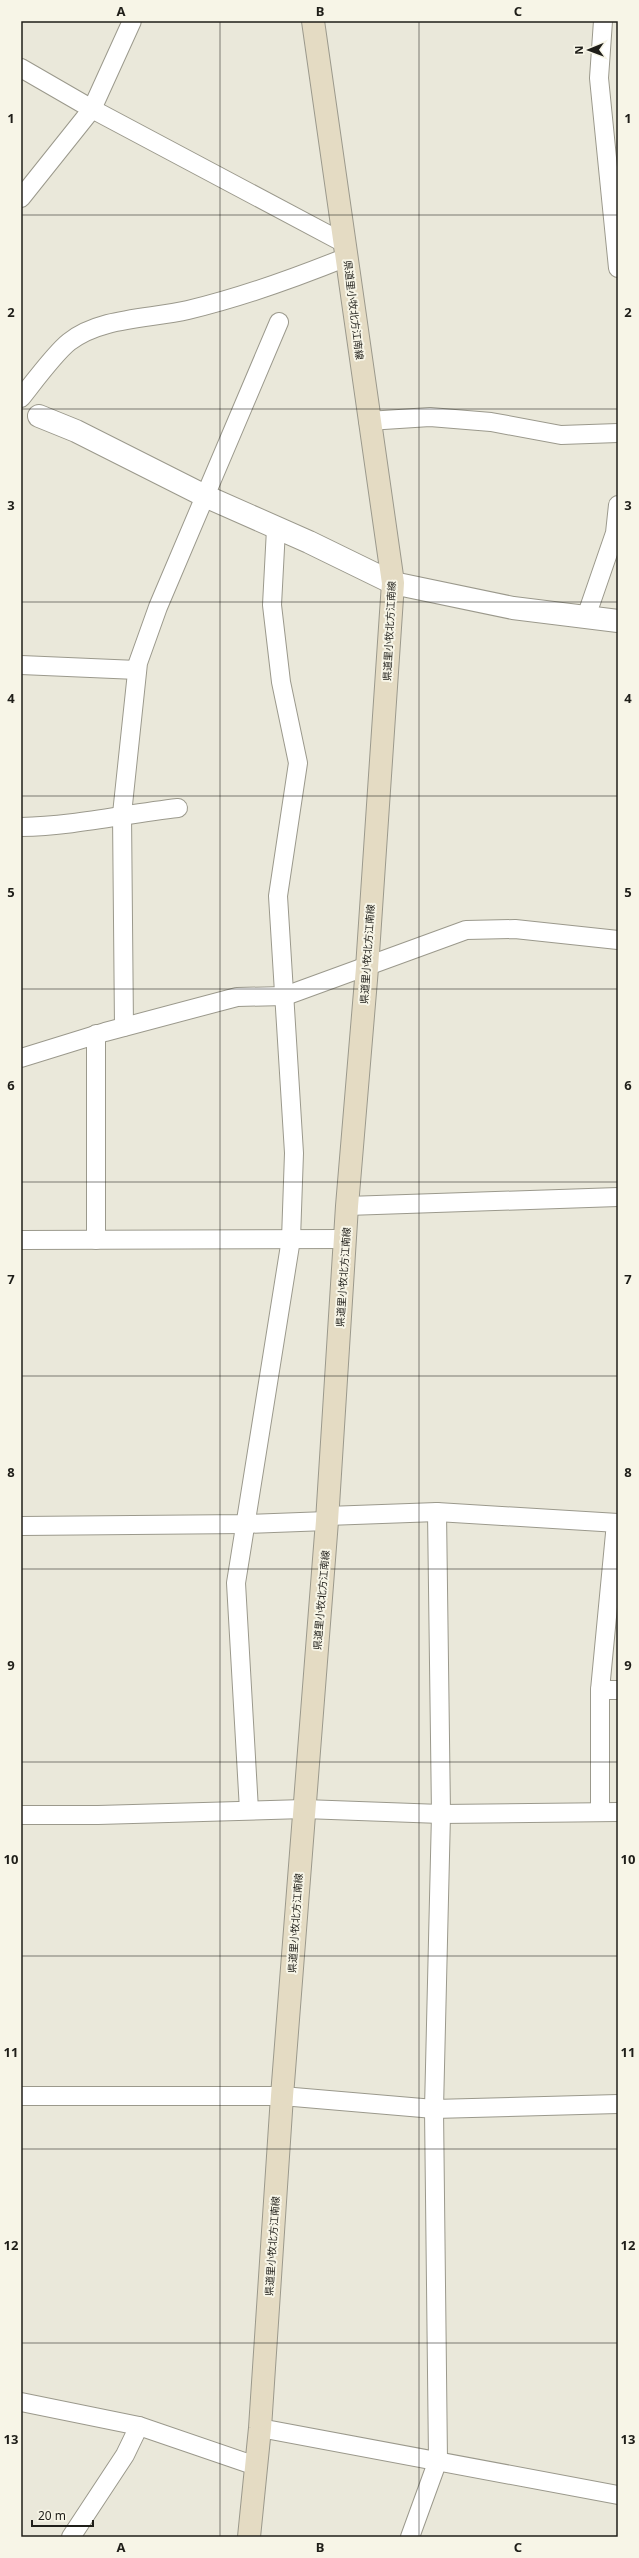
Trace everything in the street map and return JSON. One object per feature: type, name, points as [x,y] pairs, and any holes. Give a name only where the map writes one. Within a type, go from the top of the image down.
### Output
[{"type":"main road","name":"県道里小牧北方江南線","points":[[249,2537],[260,2428],[282,2096],[327,1518],[347,1206],[367,968],[393,583],[368,421],[346,250],[313,21]]},
{"type":"street","points":[[21,198],[92,109],[132,21]]},
{"type":"street","points":[[603,21],[599,78],[613,160],[610,207],[618,268]]},
{"type":"street","points":[[21,68],[346,250]]},
{"type":"street","points":[[21,398],[68,342],[90,331],[120,322],[187,310],[271,286],[346,250]]},
{"type":"street","points":[[124,1027],[122,814],[137,670],[158,607],[279,322]]},
{"type":"street","points":[[30,411],[76,431],[205,496],[360,566],[393,583],[513,608],[618,621]]},
{"type":"street","points":[[368,421],[430,417],[491,422],[561,435],[618,433]]},
{"type":"street","points":[[586,617],[615,533],[618,505]]},
{"type":"street","points":[[249,1810],[236,1583],[291,1239],[294,1153],[278,896],[298,763],[281,682],[272,605],[276,529]]},
{"type":"street","points":[[21,665],[137,670]]},
{"type":"street","points":[[21,827],[58,826],[122,814],[178,808]]},
{"type":"street","points":[[21,1058],[96,1034],[237,997],[285,996],[367,968],[466,930],[515,929],[618,940]]},
{"type":"street","points":[[96,1034],[96,1240]]},
{"type":"street","points":[[347,1206],[618,1197]]},
{"type":"street","points":[[21,1240],[345,1239]]},
{"type":"street","points":[[21,1526],[245,1524],[437,1512],[617,1523],[600,1690],[600,1812]]},
{"type":"street","points":[[410,2537],[438,2460],[434,2109],[441,1814],[437,1512]]},
{"type":"street","points":[[600,1690],[618,1690]]},
{"type":"street","points":[[21,1815],[304,1809],[441,1814],[618,1812]]},
{"type":"street","points":[[21,2096],[282,2096],[434,2109],[618,2104]]},
{"type":"street","points":[[21,2402],[139,2426],[256,2466]]},
{"type":"street","points":[[71,2537],[125,2455],[139,2426]]},
{"type":"street","points":[[260,2428],[438,2460],[618,2495]]}]
